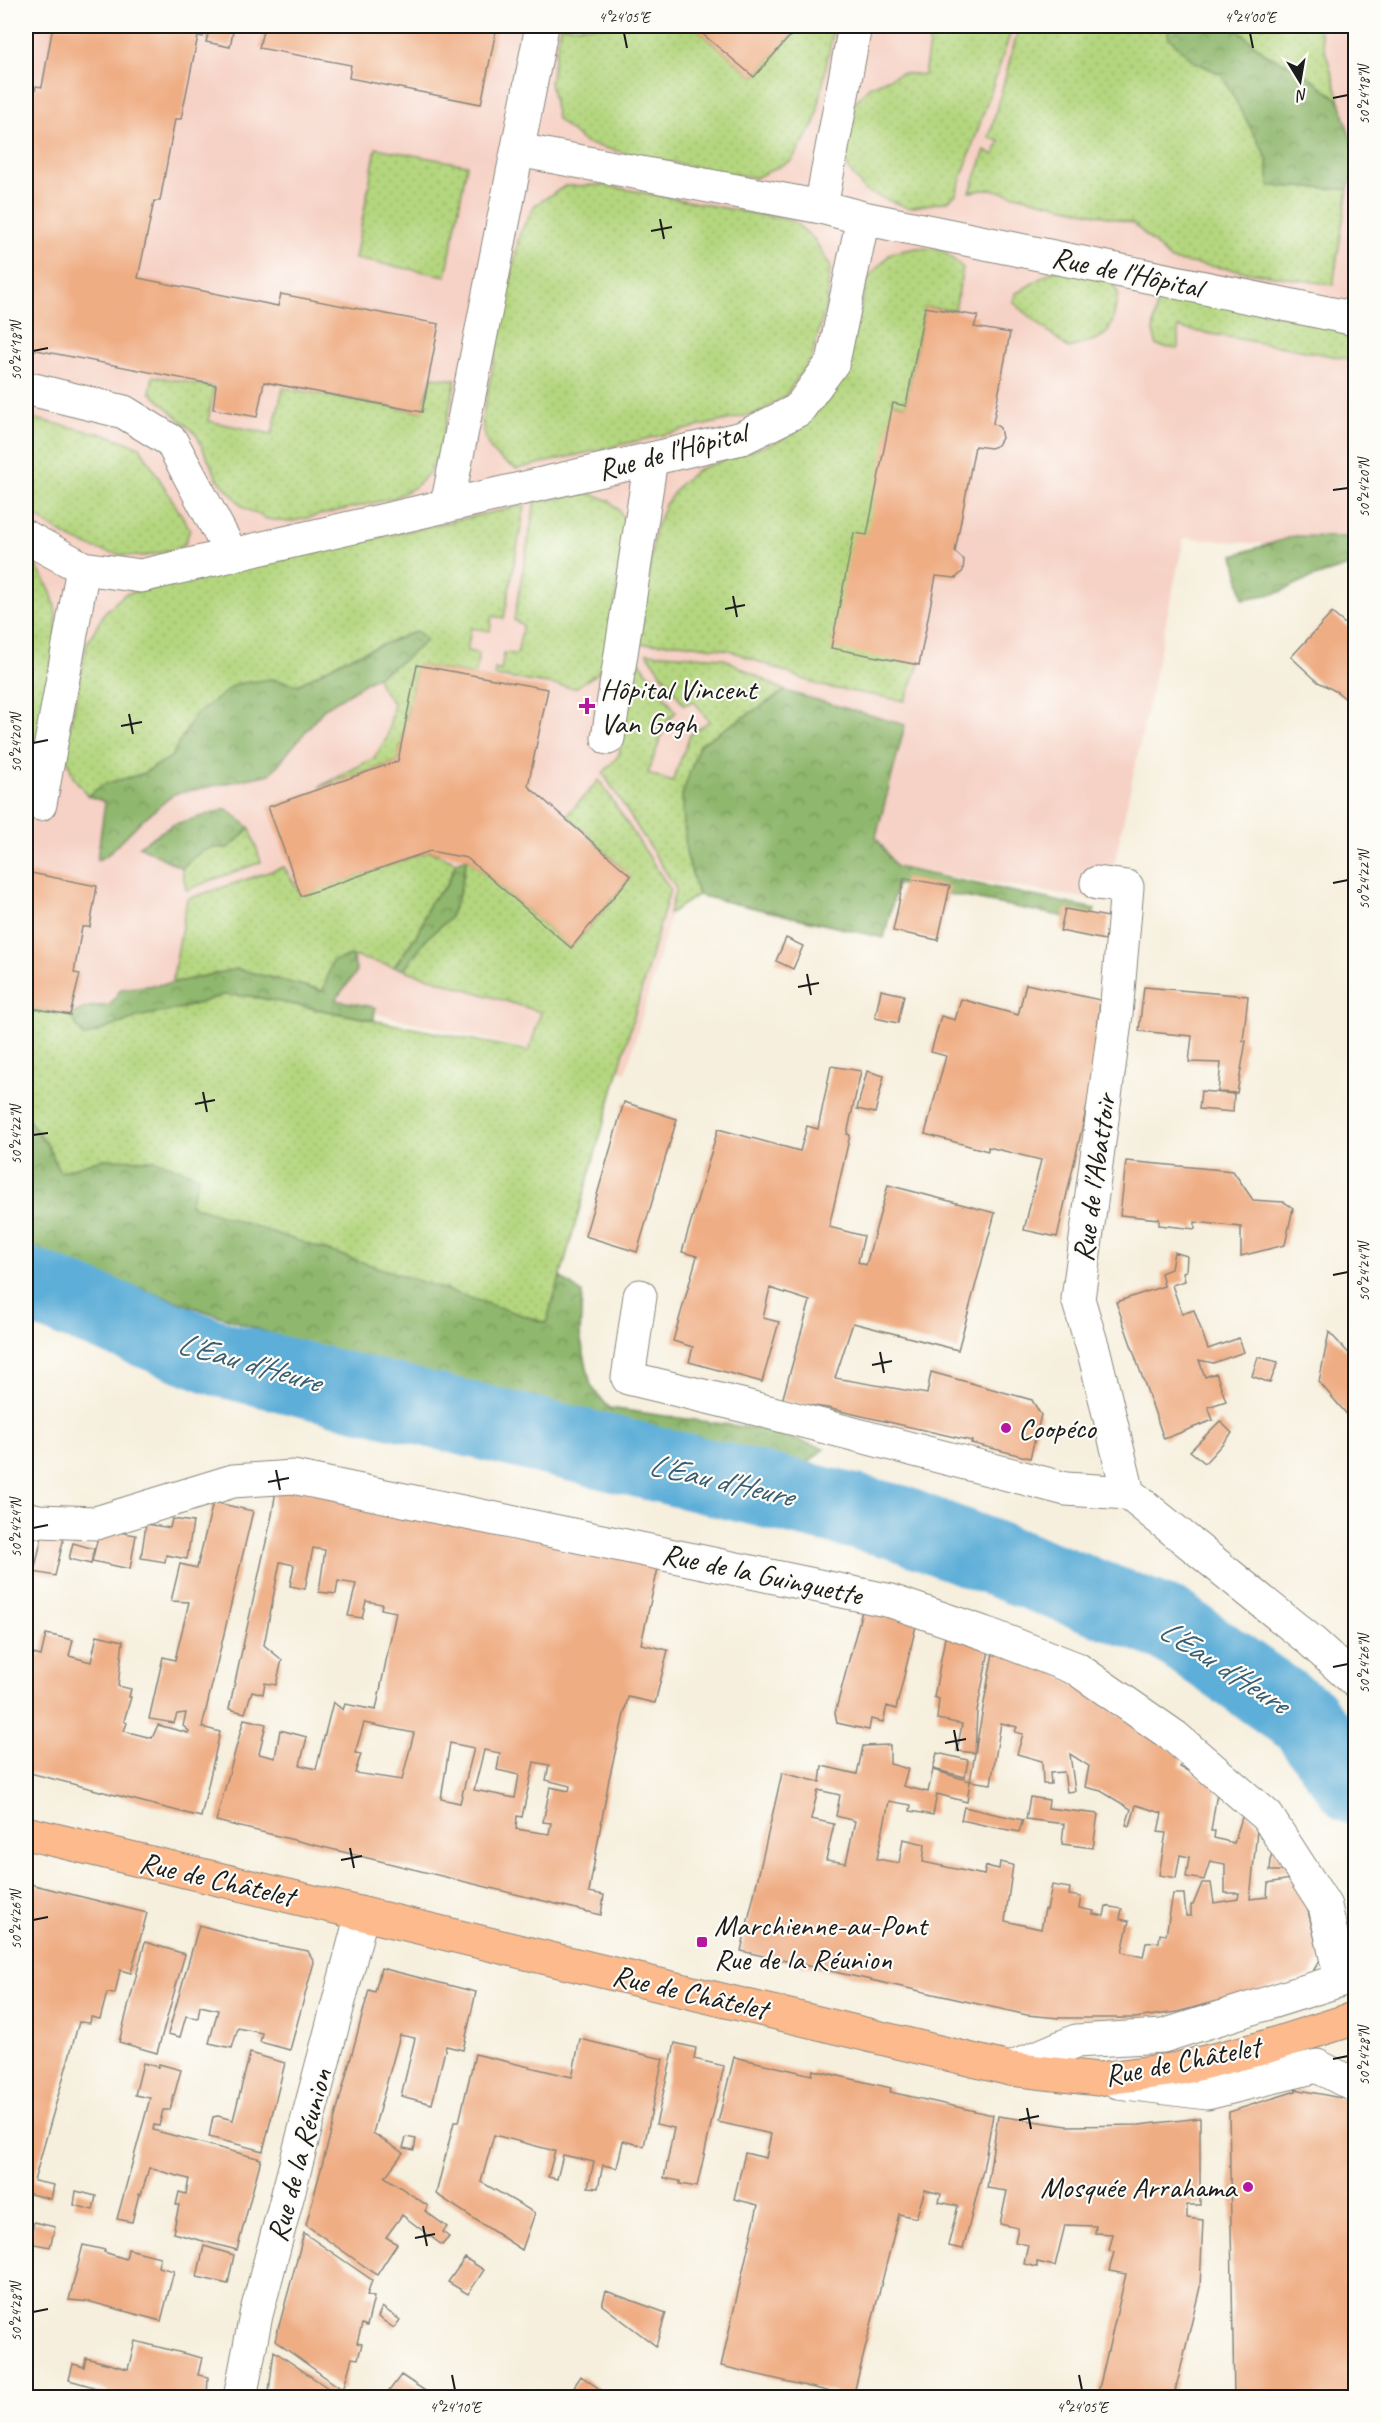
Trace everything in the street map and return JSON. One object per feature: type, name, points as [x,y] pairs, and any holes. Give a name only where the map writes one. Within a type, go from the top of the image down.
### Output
[{"type":"main road","name":"Rue de Châtelet","points":[[26,1833],[1010,2069],[1098,2079],[1177,2069],[1221,2060],[1356,2018]]},
{"type":"street","points":[[447,506],[542,26]]},
{"type":"street","points":[[821,207],[855,26]]},
{"type":"street","name":"Rue de l'Hôpital","points":[[518,150],[821,207],[863,218],[1356,319]]},
{"type":"street","name":"Rue de l'Hôpital","points":[[26,537],[83,568],[141,576],[742,438],[798,410],[833,362],[863,218]]},
{"type":"street","points":[[26,388],[124,412],[171,441],[232,555]]},
{"type":"street","points":[[608,738],[651,459]]},
{"type":"street","points":[[40,804],[83,568]]},
{"type":"street","name":"Rue de l'Abattoir","points":[[1097,883],[1127,887],[1116,1014],[1078,1299],[1094,1352],[1128,1493]]},
{"type":"street","points":[[640,1296],[628,1378],[1066,1489],[1128,1493],[1311,1641],[1356,1682]]},
{"type":"street","name":"Rue de la Guinguette","points":[[26,1518],[39,1521],[96,1523],[233,1481],[293,1477],[891,1601],[976,1630],[1077,1669],[1175,1737],[1268,1816],[1325,1906],[1341,1980],[1163,2036],[1076,2041],[1010,2069]]},
{"type":"street","name":"Rue de la Réunion","points":[[240,2397],[256,2315],[362,1914]]},
{"type":"street","points":[[1098,2079],[1207,2093],[1317,2066],[1356,2086]]},
{"type":"shaded area","name":"Hôpital Vincent Van Gogh","points":[[26,26],[1355,26],[1355,542],[1293,546],[1184,538],[1106,902],[898,867],[680,883],[626,1072],[224,978],[62,1023],[26,1167]]},
{"type":"green space","points":[[561,26],[693,26],[754,77],[799,26],[834,26],[815,124],[791,161],[755,178],[637,156],[585,143],[557,119],[550,82]]},
{"type":"green space","points":[[932,26],[1013,26],[956,194],[948,201],[908,208],[865,191],[846,166],[842,130],[850,108],[869,87],[901,73],[924,75]]},
{"type":"green space","points":[[1019,26],[1167,26],[1169,38],[1195,61],[1221,74],[1267,158],[1269,186],[1348,189],[1333,285],[1171,260],[1133,223],[990,189],[970,192],[985,150],[994,155],[1000,141],[989,138]]},
{"type":"green space","points":[[1167,26],[1234,26],[1265,54],[1301,71],[1340,101],[1355,154],[1355,169],[1348,189],[1269,186],[1267,158],[1221,74],[1195,62],[1169,38]]},
{"type":"green space","points":[[1234,26],[1318,26],[1340,101],[1301,71],[1265,54]]},
{"type":"green space","points":[[376,148],[467,165],[446,276],[355,259]]},
{"type":"green space","points":[[603,185],[793,221],[814,239],[830,266],[827,303],[811,359],[786,395],[761,412],[517,469],[491,450],[485,437],[482,419],[520,233],[535,205],[565,186]]},
{"type":"green space","points":[[917,248],[941,249],[963,268],[955,310],[925,307],[906,406],[894,403],[919,665],[905,701],[821,686],[729,650],[679,643],[639,644],[655,530],[665,505],[680,484],[699,469],[781,440],[812,416],[832,394],[848,360],[868,278],[891,253]]},
{"type":"green space","points":[[1054,270],[1110,280],[1118,293],[1110,327],[1101,337],[1068,348],[1013,302],[1015,294]]},
{"type":"green space","points":[[1175,293],[1355,331],[1355,360],[1178,328],[1178,349],[1157,346],[1153,331],[1157,302]]},
{"type":"green space","points":[[153,376],[214,387],[208,421],[272,434],[283,388],[421,412],[432,377],[456,380],[439,455],[429,473],[415,487],[394,498],[289,522],[267,519],[244,508],[217,478],[196,434],[150,392]]},
{"type":"green space","points":[[26,417],[110,436],[140,447],[190,529],[184,546],[143,556],[111,553],[80,543],[38,517],[26,506]]},
{"type":"green space","points":[[587,493],[601,497],[616,506],[626,524],[608,656],[598,673],[575,688],[495,676],[495,669],[501,671],[504,653],[517,654],[523,625],[514,620],[535,502]]},
{"type":"green space","points":[[525,505],[504,618],[492,616],[490,631],[471,628],[467,651],[479,653],[475,675],[417,665],[398,761],[319,787],[374,758],[387,738],[394,704],[380,686],[377,677],[405,659],[426,640],[417,631],[341,661],[298,685],[271,679],[195,715],[171,757],[142,774],[104,784],[88,796],[73,777],[65,751],[87,643],[105,612],[125,594]]},
{"type":"green space","points":[[1295,536],[1355,537],[1355,564],[1305,580],[1278,593],[1243,599],[1234,555]]},
{"type":"green space","points":[[26,556],[39,571],[50,590],[54,603],[56,645],[48,696],[26,790]]},
{"type":"green space","points":[[417,631],[427,640],[405,659],[325,708],[270,774],[174,794],[139,823],[106,856],[97,860],[105,802],[88,796],[104,784],[142,774],[171,757],[195,715],[236,684],[271,679],[298,685],[341,661]]},
{"type":"green space","points":[[647,653],[723,658],[785,691],[699,745],[686,852],[698,895],[669,914],[676,888],[603,773],[619,755],[635,655],[676,712],[667,721],[648,773],[672,782],[690,735],[709,721],[694,701],[684,705]]},
{"type":"green space","points":[[785,691],[905,725],[876,837],[896,867],[1095,909],[1091,922],[897,884],[884,938],[698,895],[686,852],[682,795],[699,745]]},
{"type":"green space","points":[[599,780],[670,889],[547,1324],[190,1205],[102,1159],[60,1173],[48,1146],[26,1117],[26,1007],[70,1015],[84,1037],[137,1017],[187,1007],[223,995],[249,996],[529,1051],[541,1012],[404,970],[427,938],[449,919],[459,895],[467,858],[571,948],[631,877],[567,815]]},
{"type":"green space","points":[[227,809],[250,828],[229,848],[203,851],[182,868],[139,846],[172,825]]},
{"type":"green space","points":[[250,828],[261,862],[186,890],[182,868],[188,862],[208,849],[229,848]]},
{"type":"green space","points":[[430,851],[456,862],[447,885],[429,903],[420,930],[394,967],[352,956],[332,961],[324,991],[237,969],[172,983],[187,899],[284,867],[301,895]]},
{"type":"green space","points":[[467,858],[459,895],[449,919],[427,938],[404,970],[394,967],[420,930],[429,903],[447,885],[456,862]]},
{"type":"green space","points":[[352,956],[357,972],[335,1000],[375,1007],[374,1020],[250,996],[223,995],[187,1007],[137,1017],[84,1037],[70,1015],[88,1007],[110,1005],[121,989],[172,983],[237,969],[323,991],[332,961]]},
{"type":"green space","points":[[26,1117],[48,1146],[60,1172],[102,1159],[155,1160],[199,1176],[190,1205],[546,1323],[560,1277],[582,1293],[580,1336],[591,1386],[609,1408],[758,1429],[824,1448],[801,1470],[590,1422],[527,1411],[368,1367],[97,1274],[26,1253]]},
{"type":"building","points":[[53,26],[206,26],[203,37],[198,36],[181,119],[175,119],[160,201],[154,201],[138,278],[278,306],[281,294],[439,324],[422,412],[264,382],[257,417],[213,409],[216,385],[26,348],[26,139],[36,86],[42,87]]},
{"type":"building","points":[[210,26],[234,26],[230,47],[206,42]]},
{"type":"building","points":[[264,26],[497,26],[481,104],[349,78],[351,65],[259,48]]},
{"type":"building","points":[[693,26],[799,26],[754,77]]},
{"type":"building","points":[[925,307],[978,316],[974,327],[1010,333],[993,423],[1000,428],[1002,438],[998,445],[991,448],[975,446],[955,552],[964,560],[963,571],[956,578],[936,576],[919,665],[831,648],[854,533],[867,535],[893,403],[906,406]]},
{"type":"building","points":[[1332,613],[1356,633],[1356,707],[1337,692],[1318,682],[1291,657]]},
{"type":"building","points":[[417,665],[548,689],[528,786],[631,876],[571,948],[467,858],[430,851],[301,896],[268,807],[398,761]]},
{"type":"building","points":[[26,872],[97,886],[90,927],[82,927],[74,973],[80,974],[70,1015],[26,1007]]},
{"type":"building","points":[[904,878],[950,886],[938,940],[893,931]]},
{"type":"building","points":[[1065,909],[1109,917],[1105,940],[1060,931]]},
{"type":"building","points":[[786,938],[803,946],[793,969],[776,961]]},
{"type":"building","points":[[1026,984],[1100,1000],[1091,1089],[1057,1237],[1024,1230],[1041,1160],[988,1147],[988,1151],[925,1134],[946,1056],[931,1052],[941,1016],[955,1020],[961,999],[1018,1015]]},
{"type":"building","points":[[1144,987],[1248,996],[1243,1041],[1246,1041],[1237,1093],[1218,1092],[1221,1063],[1189,1062],[1192,1036],[1139,1031]]},
{"type":"building","points":[[881,990],[904,995],[898,1023],[875,1018]]},
{"type":"building","points":[[831,1066],[861,1071],[847,1134],[850,1135],[829,1227],[864,1236],[858,1262],[866,1265],[888,1185],[995,1213],[958,1350],[853,1323],[835,1378],[927,1394],[931,1372],[1032,1400],[1041,1415],[1030,1458],[971,1443],[972,1441],[827,1408],[782,1401],[810,1301],[770,1288],[763,1318],[779,1322],[762,1382],[689,1362],[693,1347],[673,1341],[697,1256],[682,1252],[718,1129],[800,1151],[807,1126],[818,1129]]},
{"type":"building","points":[[867,1071],[884,1076],[875,1113],[857,1109]]},
{"type":"building","points":[[1201,1091],[1234,1094],[1233,1112],[1199,1109]]},
{"type":"building","points":[[624,1102],[677,1119],[637,1252],[585,1236]]},
{"type":"building","points":[[1126,1161],[1233,1171],[1253,1200],[1284,1202],[1293,1208],[1285,1245],[1241,1256],[1241,1227],[1195,1222],[1195,1229],[1159,1225],[1159,1219],[1120,1215]]},
{"type":"building","points":[[1174,1252],[1187,1256],[1186,1271],[1183,1272],[1185,1281],[1172,1285],[1182,1314],[1194,1310],[1208,1349],[1239,1338],[1244,1352],[1213,1363],[1199,1360],[1205,1377],[1216,1373],[1226,1401],[1208,1407],[1213,1420],[1164,1439],[1116,1302],[1164,1286],[1161,1273],[1171,1269]]},
{"type":"building","points":[[1329,1332],[1356,1361],[1356,1425],[1319,1382]]},
{"type":"building","points":[[1258,1357],[1278,1362],[1270,1383],[1252,1376]]},
{"type":"building","points":[[1220,1421],[1232,1433],[1205,1463],[1190,1451]]},
{"type":"building","points":[[277,1484],[659,1564],[641,1644],[668,1650],[655,1703],[628,1697],[609,1779],[589,1892],[604,1895],[601,1915],[216,1821],[244,1719],[266,1724],[259,1754],[275,1758],[280,1730],[307,1737],[300,1765],[316,1769],[333,1702],[343,1710],[345,1704],[376,1710],[396,1612],[381,1609],[382,1604],[366,1601],[362,1618],[348,1616],[356,1584],[338,1581],[336,1594],[319,1592],[325,1550],[313,1548],[305,1589],[290,1586],[294,1565],[280,1562],[264,1645],[282,1660],[276,1685],[265,1683],[263,1694],[252,1691],[245,1713],[229,1709]],"holes":[[[364,1723],[414,1733],[402,1780],[355,1773],[361,1754],[355,1753]],[[450,1743],[474,1748],[460,1803],[441,1799]],[[484,1750],[500,1753],[497,1770],[519,1775],[515,1798],[474,1790]],[[534,1762],[549,1765],[546,1780],[570,1786],[569,1791],[550,1787],[543,1822],[551,1823],[549,1834],[516,1829],[517,1816],[522,1817]]]},
{"type":"building","points":[[213,1502],[253,1511],[202,1727],[220,1732],[201,1817],[26,1772],[26,1652],[41,1656],[46,1634],[73,1640],[69,1656],[91,1662],[97,1635],[123,1641],[118,1686],[131,1689],[124,1731],[152,1738],[158,1725],[188,1733],[189,1731],[183,1726],[186,1713],[177,1714],[174,1723],[149,1719],[163,1657],[175,1660],[189,1602],[171,1601],[180,1564],[197,1568]]},
{"type":"building","points":[[172,1519],[193,1522],[187,1559],[166,1555],[165,1562],[141,1558],[146,1524],[170,1528]]},
{"type":"building","points":[[100,1529],[136,1535],[130,1569],[92,1561]]},
{"type":"building","points":[[43,1532],[64,1537],[55,1576],[34,1572]]},
{"type":"building","points":[[73,1543],[94,1549],[91,1564],[69,1559]]},
{"type":"building","points":[[863,1607],[917,1622],[896,1709],[887,1706],[883,1722],[871,1719],[869,1730],[837,1723],[835,1713]]},
{"type":"building","points":[[946,1632],[990,1645],[977,1711],[975,1753],[957,1751],[962,1724],[937,1719],[939,1699],[934,1697]]},
{"type":"building","points":[[994,1647],[1053,1671],[1182,1757],[1180,1767],[1218,1786],[1211,1831],[1215,1831],[1214,1838],[1234,1843],[1244,1811],[1262,1828],[1257,1831],[1250,1899],[1267,1897],[1268,1883],[1296,1878],[1302,1886],[1320,1960],[1310,1976],[1177,2012],[1135,2018],[1059,2018],[1027,2015],[741,1951],[782,1773],[820,1782],[822,1766],[857,1774],[863,1746],[890,1745],[890,1764],[908,1769],[903,1786],[928,1792],[933,1770],[970,1781]],"holes":[[[1001,1723],[1017,1727],[1015,1732],[1023,1734],[1017,1754],[1042,1761],[1043,1784],[1051,1784],[1050,1773],[1064,1772],[1067,1792],[1075,1791],[1070,1754],[1089,1766],[1085,1787],[1101,1791],[1131,1809],[1126,1825],[1130,1826],[1136,1805],[1162,1813],[1158,1832],[1166,1833],[1159,1875],[1176,1878],[1180,1855],[1189,1857],[1186,1877],[1204,1880],[1210,1861],[1225,1864],[1225,1893],[1239,1893],[1238,1899],[1214,1903],[1211,1883],[1202,1883],[1191,1905],[1191,1916],[1186,1916],[1184,1894],[1173,1894],[1166,1935],[1160,1934],[1159,1942],[1146,1943],[1143,1957],[1122,1952],[1129,1921],[1120,1919],[1122,1909],[1106,1906],[1104,1916],[1093,1914],[1094,1911],[1079,1908],[1081,1897],[1069,1895],[1070,1888],[1052,1885],[1041,1929],[1005,1921],[1013,1865],[1000,1862],[999,1869],[986,1866],[984,1875],[923,1862],[925,1844],[903,1839],[899,1863],[877,1859],[889,1801],[911,1805],[910,1811],[933,1815],[937,1794],[967,1802],[970,1781],[991,1784]],[[818,1790],[840,1795],[836,1816],[855,1821],[846,1863],[826,1860],[834,1824],[811,1819]]]},
{"type":"building","points":[[937,1753],[968,1760],[965,1777],[933,1769]]},
{"type":"building","points":[[1030,1797],[1049,1800],[1048,1808],[1098,1814],[1093,1848],[1062,1844],[1064,1824],[1026,1819]]},
{"type":"building","points":[[964,1807],[1023,1820],[1019,1832],[961,1820]]},
{"type":"building","points":[[1272,1848],[1291,1871],[1270,1871]]},
{"type":"building","points":[[26,1883],[147,1913],[131,1973],[120,1970],[115,1994],[107,1993],[100,2019],[91,2017],[90,2023],[79,2022],[34,2181],[54,2185],[51,2199],[26,2193]]},
{"type":"building","points":[[199,1925],[261,1942],[308,1951],[314,1962],[290,2050],[260,2042],[262,2033],[238,2028],[232,2048],[209,2043],[218,2010],[200,2006],[198,2018],[186,2016],[180,2037],[168,2034]]},
{"type":"building","points":[[145,1942],[185,1954],[157,2053],[119,2042]]},
{"type":"building","points":[[381,1968],[476,1992],[463,2050],[446,2046],[432,2104],[401,2096],[415,2038],[400,2035],[373,2133],[403,2153],[385,2177],[428,2206],[425,2211],[447,2227],[443,2232],[449,2237],[442,2245],[402,2215],[386,2237],[397,2244],[377,2275],[306,2225],[369,1990],[375,1992]]},
{"type":"building","points":[[580,2039],[663,2059],[644,2146],[623,2141],[617,2168],[603,2165],[598,2188],[588,2187],[594,2162],[563,2155],[557,2179],[548,2177],[555,2151],[494,2135],[481,2182],[535,2213],[522,2250],[436,2194],[454,2122],[459,2122],[475,2054],[572,2077]]},
{"type":"building","points":[[675,2043],[696,2048],[694,2059],[724,2066],[697,2187],[664,2178],[674,2128],[656,2124]]},
{"type":"building","points":[[250,2053],[285,2063],[263,2151],[209,2137],[213,2117],[233,2120]]},
{"type":"building","points":[[734,2057],[812,2075],[813,2070],[891,2088],[890,2092],[993,2115],[983,2170],[963,2249],[948,2246],[958,2206],[939,2202],[941,2194],[925,2190],[916,2218],[899,2214],[853,2397],[721,2366],[758,2205],[734,2199],[745,2153],[766,2158],[771,2134],[718,2122]]},
{"type":"building","points":[[143,2063],[158,2067],[159,2064],[181,2070],[170,2110],[163,2110],[159,2126],[154,2125],[153,2130],[261,2159],[237,2250],[173,2233],[179,2205],[176,2205],[179,2192],[186,2194],[189,2179],[149,2168],[132,2222],[117,2219],[150,2098],[135,2095]]},
{"type":"building","points":[[1295,2089],[1356,2101],[1356,2397],[1234,2397],[1229,2112],[1296,2091]]},
{"type":"building","points":[[998,2116],[1067,2126],[1139,2125],[1200,2118],[1200,2205],[1187,2205],[1187,2218],[1203,2220],[1200,2287],[1174,2397],[1097,2397],[1126,2274],[1109,2271],[1114,2252],[1109,2251],[1113,2234],[1095,2233],[1096,2226],[1065,2225],[1055,2266],[1037,2262],[1037,2267],[1024,2264],[1028,2245],[1015,2242],[1018,2228],[1000,2224],[1007,2191],[987,2188]]},
{"type":"building","points":[[406,2137],[416,2139],[414,2150],[403,2148]]},
{"type":"building","points":[[76,2191],[96,2196],[93,2210],[74,2205]]},
{"type":"building","points":[[34,2222],[55,2227],[50,2247],[29,2243]]},
{"type":"building","points":[[304,2233],[372,2280],[367,2295],[374,2297],[367,2326],[362,2324],[357,2343],[362,2344],[358,2359],[352,2358],[343,2390],[275,2341]]},
{"type":"building","points":[[83,2245],[105,2250],[104,2252],[126,2259],[128,2249],[160,2257],[158,2267],[174,2271],[161,2321],[91,2302],[69,2300]]},
{"type":"building","points":[[204,2246],[234,2255],[228,2284],[197,2277]]},
{"type":"building","points":[[465,2258],[484,2270],[468,2294],[448,2282]]},
{"type":"building","points":[[606,2291],[666,2313],[656,2346],[602,2305]]},
{"type":"building","points":[[382,2307],[400,2320],[394,2328],[378,2317]]},
{"type":"building","points":[[135,2341],[202,2358],[198,2375],[208,2377],[207,2397],[106,2397],[108,2391],[69,2380],[73,2364],[84,2367],[86,2358],[128,2369]]},
{"type":"building","points":[[274,2351],[341,2397],[277,2397],[269,2391]]},
{"type":"building","points":[[401,2375],[433,2396],[399,2397],[389,2391]]},
{"type":"building","points":[[581,2376],[601,2390],[596,2397],[574,2397],[569,2394]]},
{"type":"waterway","name":"L'Eau d'Heure","points":[[26,1284],[223,1360],[897,1522],[1170,1625],[1304,1719],[1356,1788]]},
{"type":"place","name":"Hôpital Vincent Van Gogh","points":[[587,706]]},
{"type":"place","name":"Coopéco","points":[[1006,1428]]},
{"type":"place","name":"Marchienne-au-Pont Rue de la Réunion","points":[[702,1942]]},
{"type":"place","name":"Mosquée Arrahama","points":[[1248,2187]]}]
